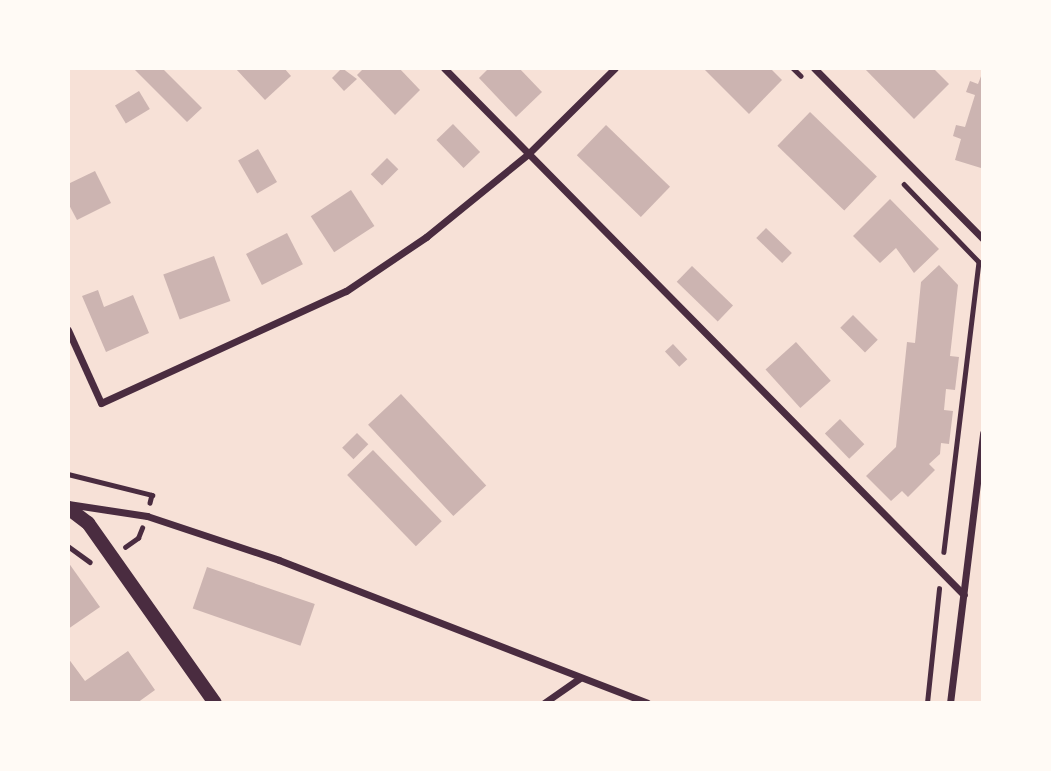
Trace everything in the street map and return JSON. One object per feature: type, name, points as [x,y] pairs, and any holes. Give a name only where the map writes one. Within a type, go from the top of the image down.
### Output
[{"type":"main road","points":[[68,506],[88,523],[215,703]]},
{"type":"street","points":[[444,68],[964,595]]},
{"type":"street","points":[[68,330],[101,403],[346,291],[426,237],[528,154],[615,68]]},
{"type":"street","points":[[814,68],[983,239]]},
{"type":"street","points":[[950,703],[983,433]]},
{"type":"street","points":[[68,506],[147,516],[279,560],[647,703]]},
{"type":"street","points":[[544,703],[580,677]]},
{"type":"path","points":[[793,68],[802,78]]},
{"type":"path","points":[[895,174],[978,262],[927,703]]},
{"type":"path","points":[[68,474],[152,495]]},
{"type":"building","points":[[133,68],[162,68],[202,108],[187,122]]},
{"type":"building","points":[[235,68],[284,68],[291,76],[265,100]]},
{"type":"building","points":[[342,68],[357,79],[344,91],[332,78]]},
{"type":"building","points":[[364,68],[399,68],[420,90],[395,115],[357,75]]},
{"type":"building","points":[[489,68],[519,68],[542,92],[516,117],[479,78]]},
{"type":"building","points":[[703,68],[770,68],[782,80],[749,114]]},
{"type":"building","points":[[864,68],[933,68],[949,84],[914,119]]},
{"type":"building","points":[[983,71],[981,168],[955,160],[961,139],[953,136],[956,125],[965,127],[975,95],[966,92],[970,81],[978,84]]},
{"type":"building","points":[[139,91],[150,109],[126,123],[115,105]]},
{"type":"building","points":[[810,112],[877,177],[844,210],[777,146]]},
{"type":"building","points":[[453,124],[480,152],[464,168],[436,140]]},
{"type":"building","points":[[606,125],[670,187],[641,217],[577,155]]},
{"type":"building","points":[[258,149],[277,182],[257,193],[238,160]]},
{"type":"building","points":[[387,158],[398,169],[382,186],[371,174]]},
{"type":"building","points":[[95,171],[111,203],[77,220],[68,203],[68,184]]},
{"type":"building","points":[[351,190],[374,226],[334,252],[311,216]]},
{"type":"building","points":[[890,199],[939,249],[914,273],[896,248],[880,263],[853,236]]},
{"type":"building","points":[[766,228],[792,253],[782,263],[756,238]]},
{"type":"building","points":[[287,233],[303,264],[262,285],[246,254]]},
{"type":"building","points":[[214,256],[230,301],[180,320],[163,274]]},
{"type":"building","points":[[939,265],[958,285],[950,356],[959,357],[955,390],[946,389],[944,410],[953,411],[949,444],[941,443],[940,454],[929,464],[935,470],[908,497],[902,491],[891,501],[866,476],[896,447],[907,342],[915,343],[921,282]]},
{"type":"building","points":[[692,266],[733,306],[718,321],[677,282]]},
{"type":"building","points":[[98,290],[104,307],[133,295],[149,333],[106,352],[82,296]]},
{"type":"building","points":[[853,315],[878,340],[865,352],[840,328]]},
{"type":"building","points":[[796,342],[831,381],[800,408],[766,369]]},
{"type":"building","points":[[673,344],[687,359],[679,367],[665,352]]},
{"type":"building","points":[[401,394],[486,485],[453,516],[368,425]]},
{"type":"building","points":[[840,419],[864,444],[849,459],[825,434]]},
{"type":"building","points":[[357,433],[368,444],[353,459],[342,448]]},
{"type":"building","points":[[373,450],[442,521],[416,546],[347,475]]},
{"type":"building","points":[[68,562],[100,607],[68,629]]},
{"type":"building","points":[[207,567],[315,604],[300,646],[193,609]]},
{"type":"building","points":[[128,651],[155,690],[137,703],[68,703],[68,658],[85,681]]}]
